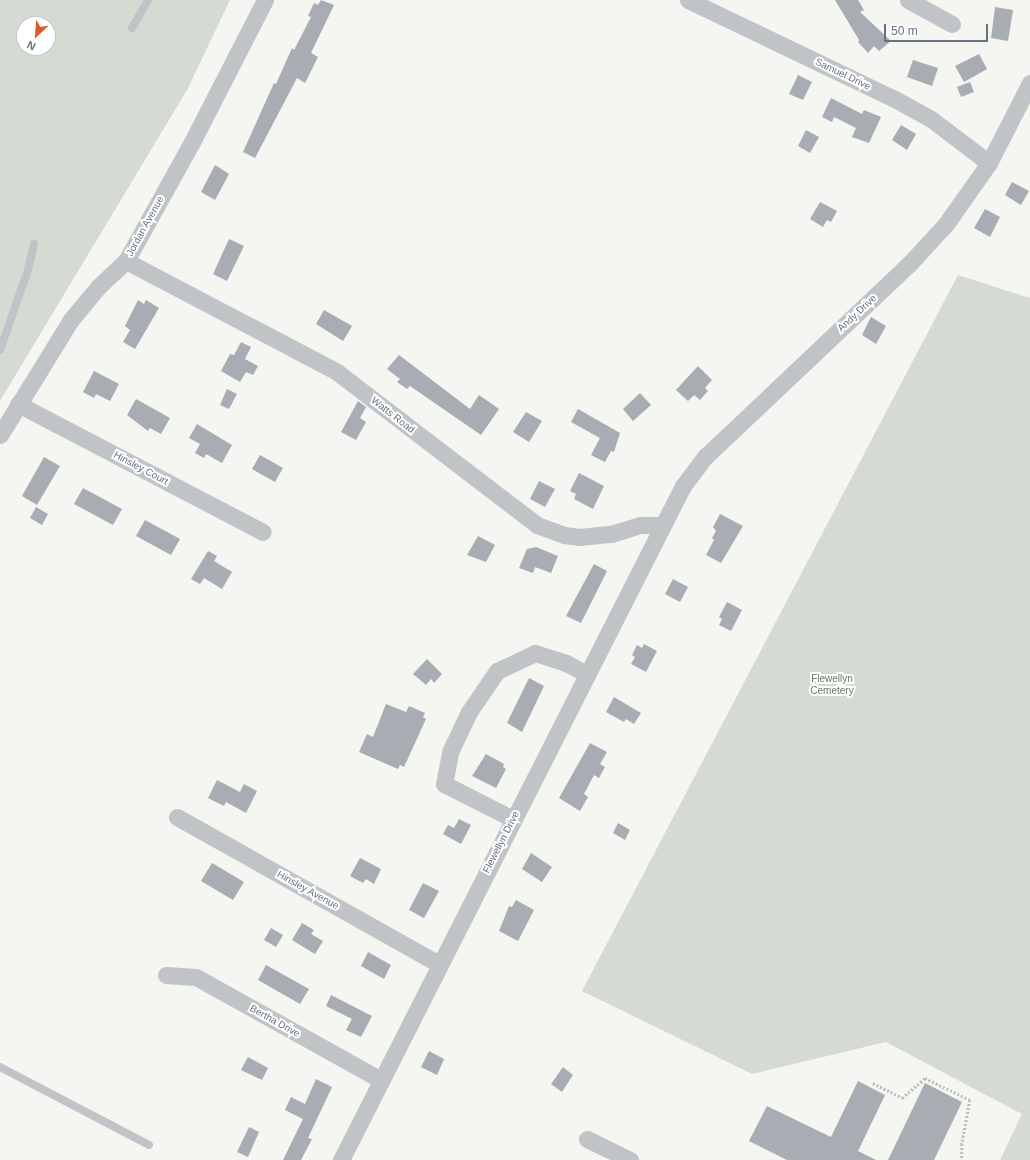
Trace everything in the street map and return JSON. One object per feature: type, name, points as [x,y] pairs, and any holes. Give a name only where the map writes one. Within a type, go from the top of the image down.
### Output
[{"type":"street","name":"Jordan Avenue","points":[[0,435],[70,321],[98,287],[126,261],[192,142],[265,0]]},
{"type":"street","name":"Samuel Drive","points":[[688,0],[931,119],[989,163]]},
{"type":"street","points":[[908,0],[952,24]]},
{"type":"street","name":"Andy Drive","points":[[662,525],[684,486],[706,456],[911,262],[946,224],[989,163],[1030,83]]},
{"type":"street","name":"Watts Road","points":[[126,261],[338,372],[536,525],[564,535],[580,537],[610,534],[640,525],[662,525]]},
{"type":"street","name":"Hinsley Court","points":[[18,404],[263,532]]},
{"type":"street","name":"Flewellyn Drive","points":[[341,1160],[662,525]]},
{"type":"street","points":[[513,819],[444,784],[450,752],[469,712],[497,671],[535,653],[566,663],[587,674]]},
{"type":"street","name":"Hinsley Avenue","points":[[177,817],[439,964]]},
{"type":"street","name":"Bertha Drive","points":[[166,975],[196,977],[381,1080]]},
{"type":"street","points":[[587,1139],[630,1160]]},
{"type":"lane","points":[[132,28],[148,0]]},
{"type":"lane","points":[[0,350],[28,270],[34,244]]},
{"type":"lane","points":[[0,1067],[149,1145]]},
{"type":"path","points":[[873,1083],[902,1098],[926,1078],[970,1100],[962,1144],[962,1160]]},
{"type":"green space","points":[[0,0],[230,0],[187,90],[0,401]]},
{"type":"green space","name":"Flewellyn Cemetery","points":[[958,275],[1030,298],[1030,1160],[1000,1160],[1022,1114],[886,1042],[752,1074],[582,991]]},
{"type":"building","points":[[321,0],[334,5],[311,53],[318,57],[305,83],[297,78],[255,158],[243,152],[274,83],[276,84],[292,48],[294,50],[311,17],[308,16],[314,3],[318,5]]},
{"type":"building","points":[[835,0],[858,0],[864,10],[860,12],[891,41],[879,51],[874,46],[868,53],[858,42],[859,40]]},
{"type":"building","points":[[995,7],[1013,10],[1008,41],[991,38]]},
{"type":"building","points":[[979,54],[987,69],[964,82],[955,66]]},
{"type":"building","points":[[913,60],[938,68],[932,86],[907,77]]},
{"type":"building","points":[[798,75],[812,82],[803,100],[789,94]]},
{"type":"building","points":[[970,82],[974,92],[961,97],[957,87]]},
{"type":"building","points":[[831,98],[862,114],[864,110],[881,117],[869,143],[852,137],[856,128],[834,117],[832,122],[822,117]]},
{"type":"building","points":[[901,125],[916,134],[907,150],[892,140]]},
{"type":"building","points":[[806,130],[819,137],[810,153],[798,146]]},
{"type":"building","points":[[215,165],[229,174],[215,200],[201,192]]},
{"type":"building","points":[[1012,182],[1029,191],[1021,205],[1005,195]]},
{"type":"building","points":[[820,202],[837,211],[831,222],[827,220],[823,227],[810,219]]},
{"type":"building","points":[[985,209],[1000,217],[990,237],[974,228]]},
{"type":"building","points":[[229,239],[244,246],[227,281],[213,274]]},
{"type":"building","points":[[138,300],[144,304],[146,300],[159,308],[135,349],[123,342],[130,330],[125,326]]},
{"type":"building","points":[[324,310],[352,326],[343,341],[316,324]]},
{"type":"building","points":[[871,317],[886,326],[876,344],[862,335]]},
{"type":"building","points":[[241,342],[251,347],[245,359],[258,366],[253,375],[246,372],[240,382],[221,371],[230,354],[234,355]]},
{"type":"building","points":[[399,355],[470,409],[479,395],[499,409],[481,435],[410,386],[407,389],[397,382],[400,379],[387,369]]},
{"type":"building","points":[[698,366],[712,380],[705,388],[708,391],[700,400],[694,395],[688,401],[676,390]]},
{"type":"building","points":[[94,371],[119,384],[110,401],[96,394],[94,398],[83,392]]},
{"type":"building","points":[[227,389],[237,394],[229,409],[220,405]]},
{"type":"building","points":[[640,393],[651,405],[633,421],[623,409]]},
{"type":"building","points":[[136,399],[170,418],[161,434],[150,428],[148,431],[127,415]]},
{"type":"building","points":[[358,401],[366,407],[360,418],[366,422],[356,440],[341,432]]},
{"type":"building","points":[[578,409],[620,433],[614,452],[611,451],[605,462],[591,455],[600,438],[571,422]]},
{"type":"building","points":[[526,412],[542,421],[529,442],[513,432]]},
{"type":"building","points":[[197,424],[232,445],[222,463],[206,454],[204,458],[195,453],[200,444],[189,438]]},
{"type":"building","points":[[260,455],[283,468],[275,482],[252,469]]},
{"type":"building","points":[[44,457],[60,466],[37,505],[22,496]]},
{"type":"building","points":[[579,473],[604,486],[593,509],[574,499],[576,494],[570,491]]},
{"type":"building","points":[[539,481],[555,489],[545,507],[530,499]]},
{"type":"building","points":[[83,488],[122,509],[113,525],[74,504]]},
{"type":"building","points":[[36,507],[48,514],[42,525],[30,518]]},
{"type":"building","points":[[720,514],[743,526],[721,563],[706,555],[714,540],[712,538],[716,531],[713,527]]},
{"type":"building","points":[[145,520],[180,539],[171,555],[136,536]]},
{"type":"building","points":[[478,536],[495,545],[486,562],[467,555]]},
{"type":"building","points":[[536,547],[558,556],[551,573],[535,567],[533,573],[519,568],[527,549]]},
{"type":"building","points":[[208,551],[217,556],[214,561],[232,572],[222,589],[204,578],[200,584],[191,579]]},
{"type":"building","points":[[594,564],[607,571],[581,623],[566,616]]},
{"type":"building","points":[[673,579],[688,587],[680,602],[665,594]]},
{"type":"building","points":[[727,602],[742,610],[731,631],[719,625],[722,619],[719,617]]},
{"type":"building","points":[[644,644],[657,651],[646,672],[631,664],[635,657],[632,655],[637,645],[642,648]]},
{"type":"building","points":[[427,659],[442,674],[434,683],[431,679],[426,685],[413,674]]},
{"type":"building","points":[[529,678],[544,686],[522,732],[507,723]]},
{"type":"building","points":[[614,697],[641,713],[634,724],[626,719],[624,722],[606,712]]},
{"type":"building","points":[[386,704],[406,712],[409,706],[425,713],[423,717],[426,719],[404,767],[400,765],[398,769],[359,752],[367,734],[373,737]]},
{"type":"building","points":[[590,743],[607,752],[600,764],[605,767],[599,778],[594,775],[584,794],[588,797],[580,811],[559,798]]},
{"type":"building","points":[[486,754],[504,764],[503,767],[506,769],[496,788],[472,776]]},
{"type":"building","points":[[217,780],[240,792],[244,784],[257,791],[246,813],[226,802],[224,806],[208,798]]},
{"type":"building","points":[[459,819],[471,825],[461,844],[443,834],[448,825],[454,828]]},
{"type":"building","points":[[618,823],[630,830],[625,840],[613,833]]},
{"type":"building","points":[[531,853],[552,867],[542,882],[522,869]]},
{"type":"building","points":[[360,858],[381,869],[374,884],[366,879],[363,883],[350,876]]},
{"type":"building","points":[[212,863],[244,882],[233,900],[201,881]]},
{"type":"building","points":[[423,883],[439,891],[424,918],[409,910]]},
{"type":"building","points":[[516,900],[534,910],[518,941],[499,931],[509,906],[512,907]]},
{"type":"building","points":[[302,923],[314,930],[311,934],[323,941],[315,954],[292,940]]},
{"type":"building","points":[[271,928],[283,935],[276,947],[264,940]]},
{"type":"building","points":[[368,952],[391,965],[384,979],[361,966]]},
{"type":"building","points":[[266,965],[309,989],[300,1004],[258,980]]},
{"type":"building","points":[[331,995],[372,1016],[361,1037],[346,1030],[352,1019],[326,1006]]},
{"type":"building","points":[[429,1051],[444,1059],[437,1075],[421,1067]]},
{"type":"building","points":[[248,1057],[268,1068],[262,1080],[241,1070]]},
{"type":"building","points":[[563,1067],[573,1075],[562,1092],[551,1084]]},
{"type":"building","points":[[316,1079],[332,1087],[308,1138],[312,1139],[301,1160],[283,1160],[303,1119],[285,1110],[291,1097],[305,1104]]},
{"type":"building","points":[[858,1081],[885,1095],[858,1151],[876,1160],[787,1160],[749,1141],[767,1106],[831,1137]]},
{"type":"building","points":[[925,1083],[962,1102],[934,1160],[888,1160]]},
{"type":"building","points":[[249,1127],[259,1132],[248,1157],[237,1152]]}]
